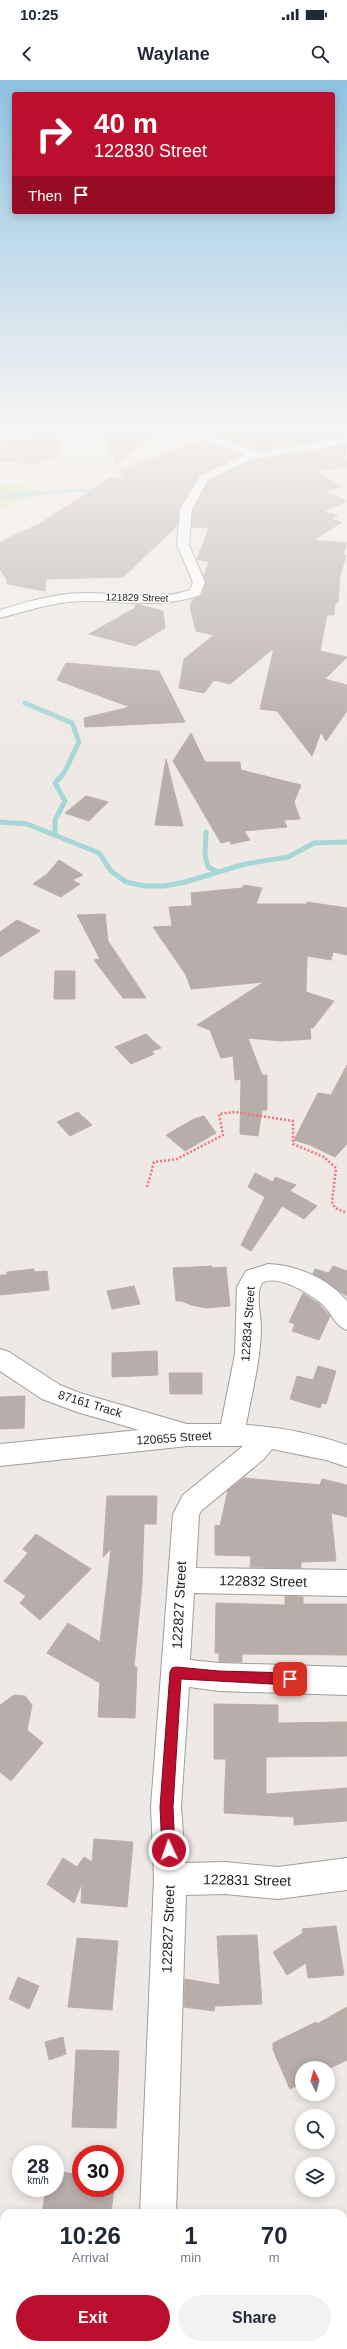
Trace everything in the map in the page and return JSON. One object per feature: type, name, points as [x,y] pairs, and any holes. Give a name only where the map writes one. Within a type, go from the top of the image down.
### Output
[{"type":"street","name":"121829 Street","points":[[0,614],[32,604],[66,598],[163,598],[182,597],[196,592],[199,582],[183,545],[184,535]]},
{"type":"street","name":"122834 Street","points":[[231,1434],[248,1351],[248,1288],[253,1278],[259,1274],[273,1273],[297,1278],[328,1295],[340,1308],[347,1321]]},
{"type":"street","name":"87161 Track","points":[[0,1359],[51,1392],[77,1402],[126,1415],[188,1435]]},
{"type":"street","name":"120655 Street","points":[[0,1455],[188,1435],[231,1434],[267,1437],[326,1449],[347,1456]]},
{"type":"street","name":"122827 Street","points":[[158,2209],[170,1879],[166,1807],[176,1672],[180,1580],[186,1514],[192,1503],[255,1451],[267,1437]]},
{"type":"street","name":"122832 Street","points":[[180,1580],[347,1583]]},
{"type":"street","points":[[176,1672],[219,1677],[347,1681]]},
{"type":"street","name":"122831 Street","points":[[170,1879],[225,1878],[278,1883],[347,1874]]},
{"type":"path","points":[[147,1187],[154,1162],[177,1159],[223,1135],[219,1114],[235,1112],[293,1121],[292,1144],[324,1157],[336,1168],[332,1202],[335,1208],[347,1213]]},
{"type":"building","points":[[15,535],[168,535],[123,577],[46,579],[45,591],[7,584],[7,580],[0,569],[0,542]]},
{"type":"building","points":[[206,535],[322,535],[314,540],[347,543],[343,555],[346,555],[340,576],[338,603],[335,603],[334,615],[327,615],[320,651],[347,657],[325,679],[347,685],[347,711],[326,741],[321,732],[312,756],[277,711],[260,709],[274,648],[230,684],[214,680],[204,693],[179,688],[184,659],[214,635],[196,631],[190,607],[193,599],[201,596],[206,583],[204,575],[209,562],[197,559]]},
{"type":"building","points":[[136,604],[163,611],[165,628],[135,646],[89,634],[135,608]]},
{"type":"building","points":[[66,663],[159,671],[185,722],[85,727],[84,718],[130,707],[57,680]]},
{"type":"building","points":[[191,733],[205,762],[240,762],[241,770],[301,785],[294,802],[300,819],[284,820],[287,827],[244,831],[250,840],[231,844],[230,841],[221,843],[173,761]]},
{"type":"building","points":[[166,759],[183,826],[155,825]]},
{"type":"building","points":[[86,796],[108,802],[89,821],[65,813]]},
{"type":"building","points":[[59,860],[83,875],[72,880],[80,884],[61,897],[33,884],[47,874]]},
{"type":"building","points":[[244,885],[262,888],[256,904],[307,904],[307,902],[347,908],[347,955],[333,952],[331,960],[307,956],[306,992],[334,1001],[313,1028],[310,1027],[311,1039],[281,1041],[248,1038],[262,1075],[267,1075],[267,1110],[262,1110],[258,1136],[240,1134],[241,1079],[235,1080],[233,1056],[221,1058],[210,1030],[197,1025],[264,982],[191,989],[186,975],[153,927],[172,926],[169,907],[192,906],[191,893],[242,888]]},
{"type":"building","points":[[105,914],[108,941],[146,998],[123,998],[94,960],[100,959],[77,915]]},
{"type":"building","points":[[17,920],[40,931],[0,957],[0,932]]},
{"type":"building","points":[[55,971],[75,971],[75,999],[54,999]]},
{"type":"building","points":[[146,1034],[161,1048],[152,1051],[154,1054],[131,1064],[115,1047]]},
{"type":"building","points":[[347,1065],[347,1144],[335,1157],[310,1145],[294,1140],[318,1093],[331,1095]]},
{"type":"building","points":[[78,1112],[92,1125],[70,1136],[57,1122]]},
{"type":"building","points":[[204,1116],[216,1133],[185,1151],[166,1135],[194,1119]]},
{"type":"building","points":[[255,1173],[273,1182],[275,1177],[296,1185],[290,1191],[317,1206],[304,1219],[282,1206],[251,1251],[241,1245],[265,1197],[248,1187]]},
{"type":"building","points":[[212,1266],[212,1268],[226,1267],[230,1306],[206,1308],[191,1305],[182,1301],[176,1301],[173,1268]]},
{"type":"building","points":[[333,1266],[347,1271],[347,1296],[313,1274],[315,1269],[329,1273]]},
{"type":"building","points":[[34,1269],[34,1272],[47,1271],[49,1290],[0,1295],[0,1275],[7,1275],[7,1272]]},
{"type":"building","points":[[134,1286],[140,1304],[112,1309],[107,1291]]},
{"type":"building","points":[[303,1293],[318,1303],[330,1316],[319,1340],[292,1331],[295,1324],[289,1322]]},
{"type":"building","points":[[157,1351],[158,1375],[112,1377],[112,1353]]},
{"type":"building","points":[[318,1366],[336,1371],[326,1404],[322,1403],[320,1408],[290,1399],[297,1376],[313,1380]]},
{"type":"building","points":[[169,1373],[202,1373],[202,1394],[170,1394]]},
{"type":"building","points":[[25,1396],[24,1428],[0,1429],[0,1397]]},
{"type":"building","points":[[244,1478],[320,1485],[322,1479],[347,1485],[347,1517],[331,1513],[336,1561],[301,1562],[301,1568],[250,1567],[251,1556],[215,1555],[215,1525],[220,1526],[228,1490]]},
{"type":"building","points":[[107,1496],[157,1496],[156,1524],[144,1524],[142,1583],[134,1667],[137,1667],[135,1718],[98,1717],[100,1683],[47,1653],[68,1623],[100,1642],[111,1549],[103,1557]]},
{"type":"building","points":[[36,1534],[91,1569],[40,1620],[20,1603],[26,1596],[4,1581],[28,1553],[23,1549]]},
{"type":"building","points":[[285,1596],[303,1597],[303,1604],[347,1604],[347,1655],[242,1654],[242,1662],[219,1662],[219,1653],[215,1653],[216,1603],[285,1605]]},
{"type":"building","points":[[14,1695],[25,1696],[32,1705],[27,1730],[43,1743],[11,1781],[0,1772],[0,1705]]},
{"type":"building","points":[[214,1704],[278,1705],[278,1723],[347,1722],[347,1756],[266,1757],[266,1794],[347,1788],[347,1821],[294,1825],[294,1817],[224,1813],[226,1759],[214,1759]]},
{"type":"building","points":[[94,1839],[133,1842],[127,1907],[81,1903],[82,1883],[74,1903],[47,1884],[63,1858],[77,1867],[84,1857],[92,1862]]},
{"type":"building","points":[[336,1926],[344,1975],[308,1978],[306,1963],[287,1975],[273,1952],[303,1933],[302,1929]]},
{"type":"building","points":[[257,1935],[262,2004],[215,2006],[214,2011],[184,2007],[185,1979],[220,1985],[217,1936]]},
{"type":"building","points":[[77,1938],[118,1941],[112,2010],[68,2007]]},
{"type":"building","points":[[18,1977],[39,1986],[29,2009],[9,1999]]},
{"type":"building","points":[[347,2007],[347,2060],[335,2066],[335,2061],[295,2061],[295,2086],[290,2089],[273,2050],[273,2043],[316,2022],[317,2024]]},
{"type":"building","points":[[63,2037],[66,2054],[49,2060],[45,2042]]},
{"type":"building","points":[[76,2050],[119,2051],[116,2128],[72,2127]]},
{"type":"building","points":[[64,2172],[72,2174],[72,2197],[113,2197],[111,2209],[43,2209],[45,2197],[64,2197]]},
{"type":"waterway","points":[[25,703],[72,723],[79,742],[64,773],[55,783],[65,801],[55,820],[55,834]]},
{"type":"waterway","points":[[0,822],[27,824],[99,853],[111,871],[126,882],[144,886],[164,886],[185,882],[245,864],[288,857],[314,843],[347,842]]},
{"type":"waterway","points":[[206,832],[205,855],[208,867],[218,872]]},
{"type":"route","points":[[169,1850],[166,1807],[176,1672],[219,1677],[290,1679]]}]
